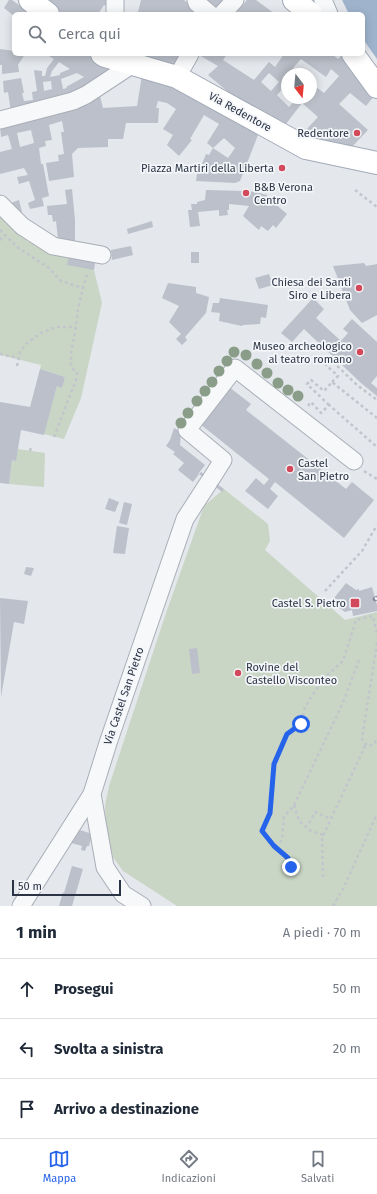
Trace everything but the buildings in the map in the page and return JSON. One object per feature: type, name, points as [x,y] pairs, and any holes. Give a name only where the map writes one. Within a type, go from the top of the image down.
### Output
[{"type":"main road","points":[[30,0],[45,12]]},
{"type":"main road","points":[[294,0],[309,12]]},
{"type":"main road","name":"Via Redentore","points":[[107,56],[177,77],[306,148],[377,163]]},
{"type":"main road","points":[[354,56],[377,87]]},
{"type":"street","points":[[115,0],[115,12]]},
{"type":"street","points":[[196,0],[197,3],[208,12]]},
{"type":"street","points":[[224,12],[235,0]]},
{"type":"street","points":[[323,0],[328,12]]},
{"type":"street","points":[[177,77],[189,56]]},
{"type":"street","points":[[0,120],[73,101],[86,95],[133,64]]},
{"type":"street","points":[[0,204],[22,226],[53,246],[102,255]]},
{"type":"street","name":"Via Castel San Pietro","points":[[142,906],[123,894],[105,867],[92,794],[185,519],[223,460],[187,430],[235,368],[354,461]]},
{"type":"street","points":[[21,906],[92,794]]},
{"type":"path","points":[[355,190],[377,206]]},
{"type":"path","points":[[0,230],[17,247],[49,268],[62,281],[82,288]]},
{"type":"path","points":[[0,240],[5,235]]},
{"type":"path","points":[[54,437],[76,380],[77,373],[71,367],[70,353],[82,288],[87,274]]},
{"type":"path","points":[[17,366],[20,352],[26,344],[42,333],[56,327],[76,327]]},
{"type":"path","points":[[0,354],[19,358]]},
{"type":"path","points":[[377,400],[357,385],[330,359],[326,365],[338,376],[324,391],[311,380],[307,384],[377,447]]},
{"type":"path","points":[[332,382],[377,418]]},
{"type":"path","points":[[321,413],[329,405]]},
{"type":"path","points":[[30,451],[31,447]]},
{"type":"path","points":[[325,591],[362,551],[377,525]]},
{"type":"path","points":[[291,867],[288,858],[274,846],[262,831],[270,813],[274,764],[287,734],[301,724],[305,707],[324,678],[343,661],[356,620],[373,616],[377,635]]},
{"type":"path","points":[[377,643],[362,739],[368,746],[376,742],[377,739]]},
{"type":"path","points":[[274,846],[282,840],[284,817],[294,805],[342,705],[359,660]]},
{"type":"path","points":[[323,877],[322,838],[366,744]]},
{"type":"path","points":[[294,805],[299,822],[311,831],[324,835]]},
{"type":"path","points":[[310,823],[315,812],[331,819]]},
{"type":"path","points":[[334,906],[377,814]]},
{"type":"green space","points":[[0,214],[27,241],[48,249],[70,252],[94,270],[102,303],[81,398],[64,439],[44,434],[57,386],[62,387],[65,377],[40,369],[41,365],[0,355]]},
{"type":"green space","points":[[18,449],[45,453],[44,487],[9,484],[12,460],[15,461]]},
{"type":"green space","points":[[224,489],[268,524],[270,541],[265,550],[345,620],[377,612],[377,906],[177,906],[123,871],[113,857],[106,828],[105,805],[109,786],[166,613],[204,506]]},
{"type":"water","points":[[342,0],[377,0],[377,59],[365,42],[365,12],[348,12]]},
{"type":"place","name":"Redentore","points":[[357,133]]},
{"type":"place","name":"Piazza Martiri della Liberta","points":[[282,168]]},
{"type":"place","name":"B&B Verona Centro","points":[[246,193]]},
{"type":"place","name":"Chiesa dei Santi Siro e Libera","points":[[359,288]]},
{"type":"place","name":"Museo archeologico al teatro romano","points":[[360,352]]},
{"type":"place","name":"Castel San Pietro","points":[[290,469]]},
{"type":"place","name":"Castel S. Pietro","points":[[355,603]]},
{"type":"place","name":"Rovine del Castello Visconteo","points":[[238,673]]},
{"type":"route","points":[[291,867],[288,858],[274,846],[262,831],[270,813],[274,764],[287,734],[301,724]]}]
